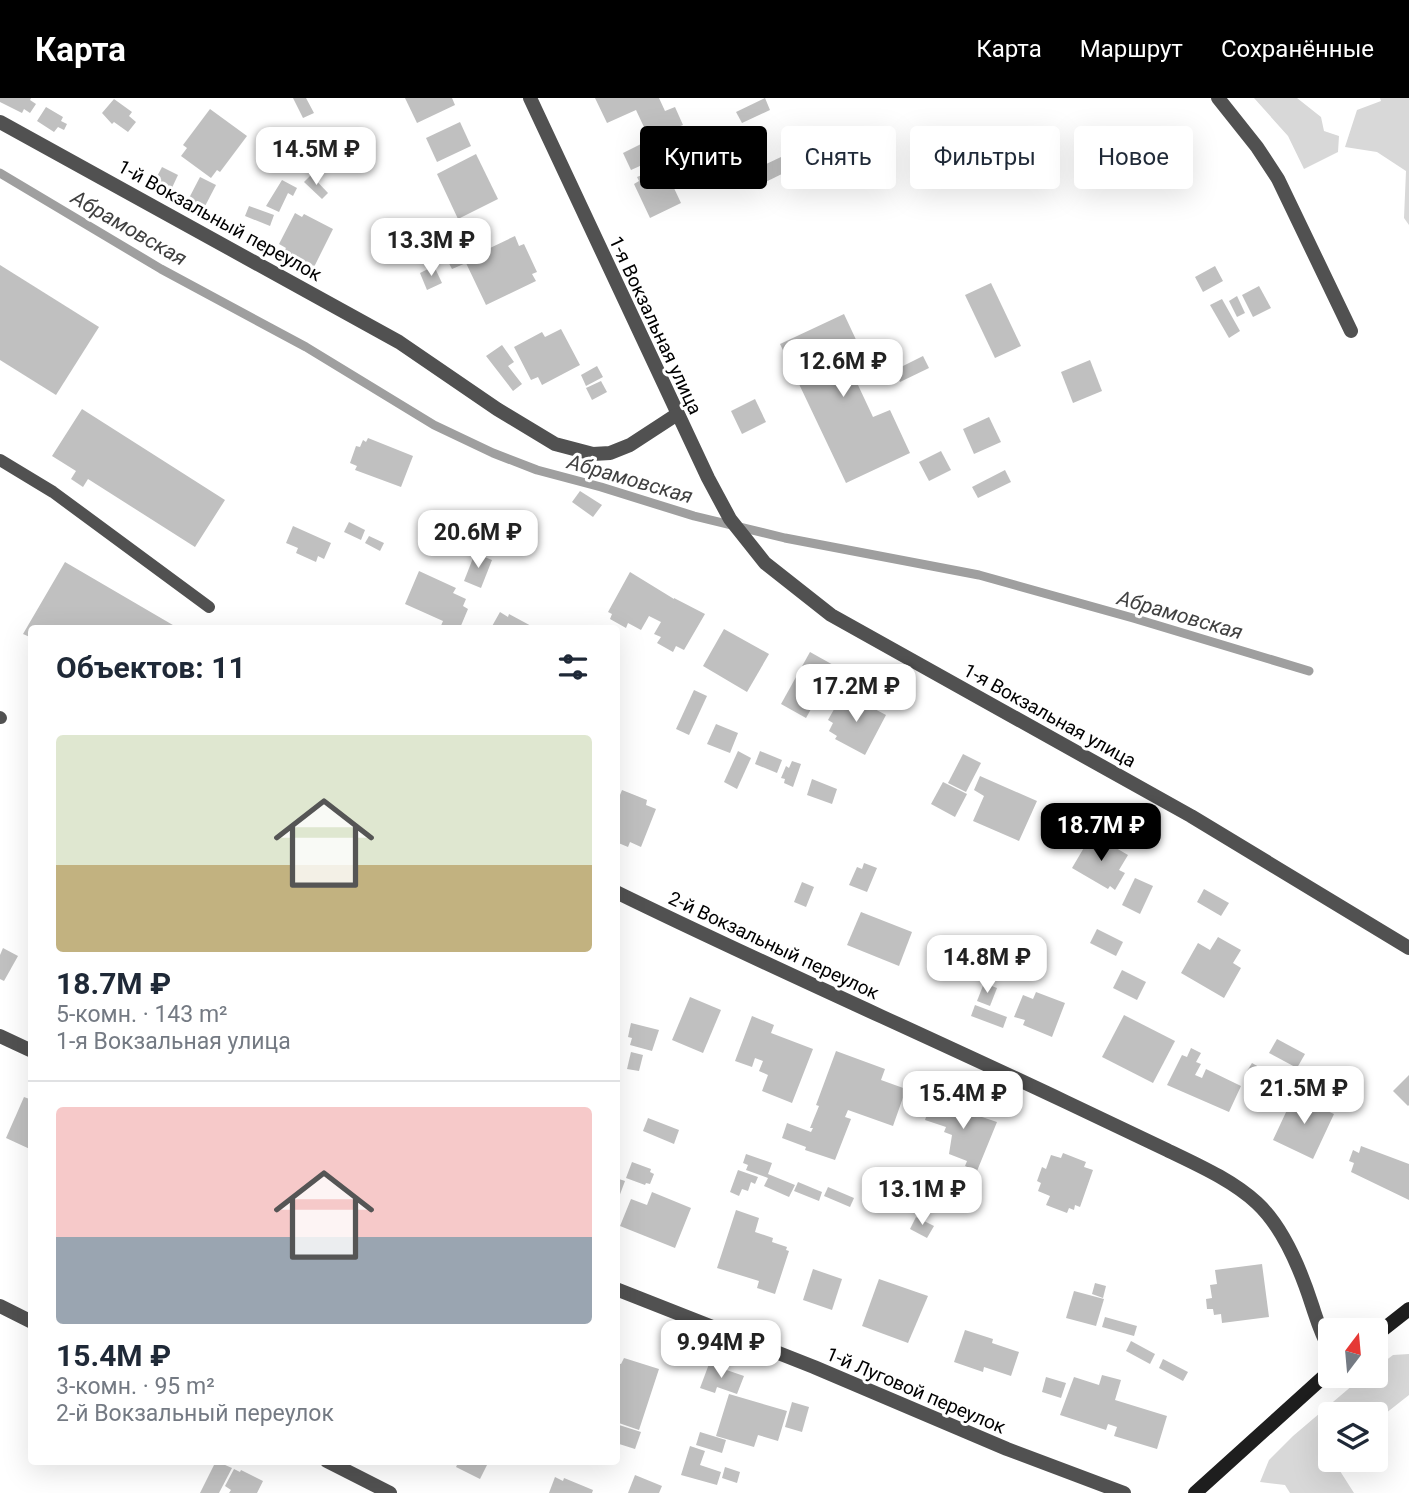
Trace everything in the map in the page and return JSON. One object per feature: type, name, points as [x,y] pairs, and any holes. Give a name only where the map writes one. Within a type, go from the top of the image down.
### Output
[{"type":"street","name":"1-я Вокзальная улица","points":[[530,98],[676,415],[713,488],[746,541],[765,563],[831,615],[1191,816],[1409,948]]},
{"type":"street","points":[[1218,98],[1257,147],[1278,180],[1351,331]]},
{"type":"street","name":"1-й Вокзальный переулок","points":[[0,122],[399,342],[497,409],[555,444],[593,454],[610,453],[630,445],[676,415]]},
{"type":"street","name":"2-й Вокзальный переулок","points":[[620,894],[714,940],[978,1060],[1165,1149],[1233,1185],[1258,1204],[1274,1224],[1292,1255],[1318,1323]]},
{"type":"street","points":[[0,1037],[28,1049]]},
{"type":"street","name":"1-й Луговой переулок","points":[[620,1291],[814,1367],[1007,1449],[1124,1493]]},
{"type":"street","points":[[0,1306],[28,1320]]},
{"type":"street","points":[[1388,1326],[1409,1309]]},
{"type":"street","points":[[1195,1493],[1318,1382]]},
{"type":"street","points":[[335,1465],[390,1493]]},
{"type":"lane","points":[[0,460],[53,492],[209,607]]},
{"type":"shaded area","points":[[1254,98],[1297,98],[1321,117],[1324,131],[1339,136],[1338,152],[1304,169],[1288,136]]},
{"type":"shaded area","points":[[1380,98],[1409,98],[1409,225],[1404,218],[1406,171],[1377,152],[1345,147],[1357,110],[1381,101]]},
{"type":"shaded area","points":[[1409,1354],[1409,1395],[1388,1412],[1388,1402],[1333,1402],[1349,1388],[1388,1388],[1388,1359],[1393,1355]]},
{"type":"shaded area","points":[[1318,1415],[1318,1472],[1341,1472],[1354,1493],[1290,1493],[1285,1485],[1260,1482],[1269,1460]]},
{"type":"building","points":[[0,98],[31,98],[36,104],[30,113],[24,109],[22,113],[0,102]]},
{"type":"building","points":[[293,98],[306,98],[314,113],[303,118]]},
{"type":"building","points":[[405,98],[452,98],[455,105],[417,123]]},
{"type":"building","points":[[595,98],[659,98],[665,111],[675,107],[683,125],[643,126],[636,110],[607,123]]},
{"type":"building","points":[[765,98],[770,110],[742,123],[736,112]]},
{"type":"building","points":[[114,99],[132,112],[129,116],[136,122],[128,132],[114,122],[112,124],[102,113]]},
{"type":"building","points":[[46,107],[63,117],[61,121],[67,124],[64,130],[58,127],[54,132],[37,121]]},
{"type":"building","points":[[210,109],[247,136],[220,172],[217,170],[211,178],[181,156],[187,148],[183,145]]},
{"type":"building","points":[[460,122],[471,146],[437,162],[426,138]]},
{"type":"building","points":[[640,144],[640,166],[631,170],[623,153]]},
{"type":"building","points":[[476,154],[498,199],[458,219],[437,174]]},
{"type":"building","points":[[781,157],[781,174],[767,181],[767,164]]},
{"type":"building","points":[[162,167],[178,175],[170,192],[153,184]]},
{"type":"building","points":[[311,175],[328,193],[322,199],[304,182]]},
{"type":"building","points":[[640,176],[640,189],[674,189],[681,203],[650,218],[634,184],[639,181],[637,177]]},
{"type":"building","points":[[200,177],[216,185],[203,210],[187,202]]},
{"type":"building","points":[[282,180],[297,188],[293,196],[288,193],[279,212],[266,206]]},
{"type":"building","points":[[249,206],[274,215],[270,226],[245,216]]},
{"type":"building","points":[[295,213],[302,217],[304,214],[333,229],[314,267],[284,251],[286,248],[279,244]]},
{"type":"building","points":[[484,235],[490,248],[515,236],[519,246],[524,244],[537,272],[532,274],[536,281],[486,305],[466,263],[452,269],[444,254]]},
{"type":"building","points":[[0,265],[99,327],[56,395],[0,360]]},
{"type":"building","points":[[434,266],[442,283],[427,290],[420,273]]},
{"type":"building","points":[[1215,266],[1223,281],[1203,292],[1195,277]]},
{"type":"building","points":[[991,283],[1021,346],[995,358],[965,295]]},
{"type":"building","points":[[1259,286],[1271,308],[1253,317],[1242,295]]},
{"type":"building","points":[[1237,296],[1245,313],[1237,317],[1229,301]]},
{"type":"building","points":[[1222,299],[1240,331],[1229,338],[1210,305]]},
{"type":"building","points":[[844,314],[866,361],[850,368],[873,417],[890,410],[910,453],[846,483],[780,344]]},
{"type":"building","points":[[561,329],[580,365],[542,385],[538,377],[531,380],[514,347],[542,332],[545,337]]},
{"type":"building","points":[[502,345],[514,362],[508,366],[522,384],[513,391],[486,356]]},
{"type":"building","points":[[923,356],[929,368],[900,382],[895,370]]},
{"type":"building","points":[[1090,360],[1102,391],[1073,403],[1061,372]]},
{"type":"building","points":[[597,366],[603,377],[586,386],[581,375]]},
{"type":"building","points":[[601,381],[607,392],[592,400],[586,388]]},
{"type":"building","points":[[755,399],[766,422],[742,434],[731,411]]},
{"type":"building","points":[[82,409],[225,500],[195,547],[88,479],[83,487],[71,479],[76,471],[52,456]]},
{"type":"building","points":[[989,417],[1001,442],[974,454],[963,429]]},
{"type":"building","points":[[368,438],[413,456],[401,487],[355,470],[357,466],[350,463],[356,446],[360,447],[363,440],[366,442]]},
{"type":"building","points":[[941,451],[951,470],[929,481],[919,462]]},
{"type":"building","points":[[1005,470],[1011,482],[978,498],[972,487]]},
{"type":"building","points":[[580,491],[602,505],[593,517],[572,502]]},
{"type":"building","points":[[349,522],[365,530],[361,540],[344,532]]},
{"type":"building","points":[[293,526],[331,543],[324,559],[318,556],[316,562],[296,553],[298,548],[286,543]]},
{"type":"building","points":[[369,536],[384,543],[380,551],[365,543]]},
{"type":"building","points":[[475,553],[492,560],[481,588],[464,581]]},
{"type":"building","points":[[65,562],[173,625],[28,625]]},
{"type":"building","points":[[419,571],[456,588],[453,593],[466,599],[463,606],[468,609],[461,625],[441,625],[443,621],[405,604]]},
{"type":"building","points":[[630,572],[705,614],[684,650],[676,646],[673,652],[657,643],[661,637],[654,634],[661,622],[649,616],[641,630],[628,623],[626,628],[610,619],[612,614],[608,612]]},
{"type":"building","points":[[500,612],[529,625],[493,625]]},
{"type":"building","points":[[724,629],[769,654],[747,692],[703,666]]},
{"type":"building","points":[[810,652],[835,666],[806,718],[781,704]]},
{"type":"building","points":[[694,690],[707,696],[689,735],[676,729]]},
{"type":"building","points":[[846,697],[855,702],[856,699],[886,715],[865,755],[835,739],[837,736],[829,731],[833,723],[828,720],[837,704],[842,707]]},
{"type":"building","points":[[716,724],[738,733],[730,753],[707,744]]},
{"type":"building","points":[[738,751],[751,758],[737,789],[724,782]]},
{"type":"building","points":[[760,751],[782,760],[777,773],[755,764]]},
{"type":"building","points":[[963,754],[981,763],[966,792],[948,783]]},
{"type":"building","points":[[792,761],[801,764],[793,787],[784,783],[785,779],[781,778],[786,766],[789,768]]},
{"type":"building","points":[[980,776],[1037,801],[1019,841],[973,821],[984,796],[974,790]]},
{"type":"building","points":[[812,779],[837,789],[832,804],[807,795]]},
{"type":"building","points":[[943,782],[967,794],[955,817],[931,804]]},
{"type":"building","points":[[622,790],[647,800],[646,805],[656,809],[641,847],[630,842],[628,847],[620,844]]},
{"type":"building","points":[[1092,834],[1128,855],[1119,870],[1125,873],[1115,890],[1110,886],[1108,889],[1072,868]]},
{"type":"building","points":[[864,863],[877,868],[867,892],[849,885],[857,867],[862,869]]},
{"type":"building","points":[[1135,878],[1153,886],[1140,914],[1122,905]]},
{"type":"building","points":[[802,882],[814,887],[806,907],[794,902]]},
{"type":"building","points":[[1204,889],[1229,903],[1221,916],[1197,902]]},
{"type":"building","points":[[861,912],[912,932],[899,966],[847,945]]},
{"type":"building","points":[[1097,929],[1123,942],[1116,956],[1090,943]]},
{"type":"building","points":[[1218,937],[1241,950],[1233,963],[1241,968],[1224,998],[1181,973],[1198,943],[1210,950]]},
{"type":"building","points":[[3,948],[18,956],[4,981],[0,979],[0,955]]},
{"type":"building","points":[[1122,970],[1146,982],[1137,1000],[1113,988]]},
{"type":"building","points":[[984,983],[997,988],[990,1006],[977,1001]]},
{"type":"building","points":[[1036,992],[1065,1003],[1052,1037],[1023,1025],[1025,1020],[1014,1017],[1023,995],[1033,999]]},
{"type":"building","points":[[690,997],[721,1010],[703,1053],[672,1040]]},
{"type":"building","points":[[975,1005],[1007,1017],[1003,1028],[971,1016]]},
{"type":"building","points":[[1124,1015],[1175,1041],[1153,1083],[1102,1057]]},
{"type":"building","points":[[752,1016],[774,1025],[771,1033],[813,1049],[792,1103],[762,1091],[768,1075],[759,1071],[763,1061],[755,1058],[752,1067],[735,1061]]},
{"type":"building","points":[[631,1023],[659,1030],[652,1051],[630,1045],[632,1038],[628,1037]]},
{"type":"building","points":[[1277,1039],[1305,1054],[1297,1068],[1269,1053]]},
{"type":"building","points":[[1191,1048],[1201,1053],[1196,1062],[1201,1064],[1195,1075],[1202,1078],[1206,1069],[1241,1086],[1229,1112],[1167,1085],[1182,1055],[1187,1057]]},
{"type":"building","points":[[836,1051],[885,1069],[881,1080],[906,1089],[893,1126],[848,1110],[845,1117],[851,1119],[835,1160],[805,1150],[806,1147],[782,1138],[787,1123],[811,1132],[813,1128],[810,1128],[819,1106],[816,1105]]},
{"type":"building","points":[[631,1052],[643,1055],[639,1071],[627,1069]]},
{"type":"building","points":[[1252,1063],[1273,1075],[1268,1084],[1247,1071]]},
{"type":"building","points":[[1409,1075],[1409,1105],[1408,1106],[1393,1091]]},
{"type":"building","points":[[1301,1091],[1315,1097],[1312,1104],[1334,1114],[1313,1159],[1273,1140],[1294,1095],[1298,1097]]},
{"type":"building","points":[[24,1097],[28,1098],[28,1148],[6,1138]]},
{"type":"building","points":[[933,1097],[997,1122],[977,1171],[965,1166],[967,1161],[949,1154],[952,1135],[944,1132],[946,1127],[925,1120]]},
{"type":"building","points":[[648,1118],[679,1130],[674,1144],[643,1131]]},
{"type":"building","points":[[1361,1146],[1409,1164],[1409,1200],[1351,1172],[1354,1163],[1349,1161],[1353,1150],[1359,1153]]},
{"type":"building","points":[[1063,1153],[1086,1162],[1084,1167],[1093,1170],[1080,1207],[1075,1205],[1074,1210],[1069,1208],[1067,1213],[1046,1205],[1050,1196],[1038,1191],[1041,1183],[1037,1181],[1042,1167],[1046,1169],[1051,1155],[1061,1158]]},
{"type":"building","points":[[746,1154],[772,1163],[768,1174],[795,1185],[789,1197],[764,1186],[768,1178],[746,1170],[748,1165],[743,1163]]},
{"type":"building","points":[[632,1162],[651,1169],[650,1172],[654,1174],[650,1184],[645,1185],[626,1178]]},
{"type":"building","points":[[738,1170],[758,1177],[755,1184],[751,1182],[748,1191],[742,1189],[739,1196],[730,1192]]},
{"type":"building","points":[[620,1179],[625,1181],[620,1194]]},
{"type":"building","points":[[798,1182],[822,1192],[819,1201],[794,1191]]},
{"type":"building","points":[[828,1187],[854,1198],[850,1207],[824,1196]]},
{"type":"building","points":[[652,1192],[691,1208],[675,1248],[620,1226],[631,1199],[647,1205]]},
{"type":"building","points":[[736,1210],[759,1218],[755,1232],[773,1238],[772,1242],[787,1247],[786,1250],[789,1251],[775,1294],[757,1288],[759,1281],[717,1268]]},
{"type":"building","points":[[916,1217],[934,1226],[927,1238],[910,1229]]},
{"type":"building","points":[[1262,1264],[1269,1317],[1222,1323],[1221,1314],[1214,1315],[1213,1309],[1207,1309],[1206,1299],[1212,1298],[1210,1285],[1217,1284],[1215,1270]]},
{"type":"building","points":[[813,1269],[842,1279],[832,1310],[803,1300]]},
{"type":"building","points":[[879,1279],[928,1296],[908,1343],[862,1326]]},
{"type":"building","points":[[1095,1283],[1106,1286],[1103,1298],[1092,1294]]},
{"type":"building","points":[[1074,1291],[1104,1299],[1096,1326],[1066,1318]]},
{"type":"building","points":[[1105,1317],[1137,1326],[1134,1336],[1102,1327]]},
{"type":"building","points":[[965,1330],[993,1339],[992,1343],[1019,1352],[1011,1376],[984,1367],[983,1372],[954,1362]]},
{"type":"building","points":[[1131,1341],[1155,1354],[1150,1364],[1126,1351]]},
{"type":"building","points":[[624,1358],[659,1369],[639,1430],[620,1423],[621,1364]]},
{"type":"building","points":[[1163,1359],[1188,1372],[1183,1381],[1159,1368]]},
{"type":"building","points":[[709,1364],[744,1376],[737,1394],[717,1387],[715,1393],[700,1388]]},
{"type":"building","points":[[1102,1375],[1121,1380],[1115,1400],[1167,1416],[1157,1449],[1114,1436],[1117,1427],[1108,1424],[1106,1430],[1060,1415],[1074,1377],[1099,1385]]},
{"type":"building","points":[[1046,1377],[1066,1383],[1061,1398],[1042,1392]]},
{"type":"building","points":[[729,1394],[787,1411],[778,1441],[758,1435],[754,1447],[716,1436]]},
{"type":"building","points":[[792,1402],[809,1407],[802,1432],[785,1427]]},
{"type":"building","points":[[620,1425],[641,1432],[635,1449],[620,1444]]},
{"type":"building","points":[[700,1432],[726,1440],[722,1453],[696,1445]]},
{"type":"building","points":[[690,1446],[705,1451],[700,1465],[721,1472],[717,1485],[681,1475]]},
{"type":"building","points":[[214,1465],[232,1468],[219,1493],[200,1493]]},
{"type":"building","points":[[457,1465],[487,1465],[480,1479],[456,1467]]},
{"type":"building","points":[[725,1467],[740,1472],[737,1483],[722,1478]]},
{"type":"building","points":[[234,1469],[263,1481],[257,1493],[229,1493],[231,1490],[225,1486]]},
{"type":"building","points":[[635,1475],[662,1486],[659,1493],[628,1493]]},
{"type":"building","points":[[555,1477],[593,1490],[592,1493],[549,1493]]},
{"type":"waterway","name":"Абрамовская","points":[[0,173],[161,269],[306,347],[434,425],[537,470],[694,516],[785,538],[979,575],[1309,671]]}]
